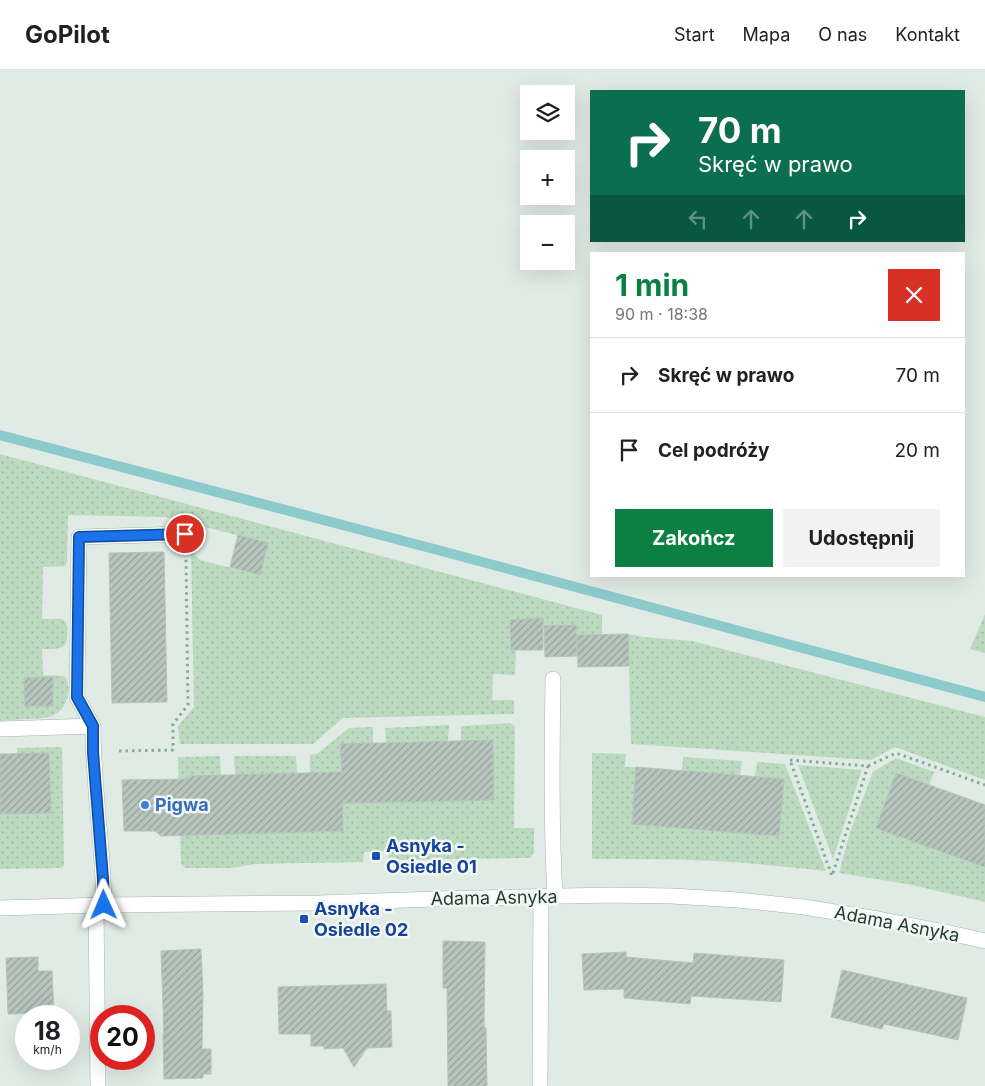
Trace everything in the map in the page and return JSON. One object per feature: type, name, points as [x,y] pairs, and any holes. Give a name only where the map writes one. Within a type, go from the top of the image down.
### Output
[{"type":"street","points":[[98,1086],[100,905],[103,879],[93,752],[93,726],[77,697],[79,537],[185,534]]},
{"type":"street","points":[[540,1086],[548,896],[554,866],[553,679]]},
{"type":"street","points":[[0,729],[93,726]]},
{"type":"street","name":"Adama Asnyka","points":[[0,908],[319,903],[548,896],[672,896],[804,907],[878,918],[985,941]]},
{"type":"path","points":[[93,752],[173,750],[172,724],[188,705],[185,534]]},
{"type":"path","points":[[868,766],[832,876],[790,760],[868,766],[896,753],[985,785]]},
{"type":"green space","points":[[0,454],[602,615],[602,634],[576,635],[576,625],[543,626],[543,618],[510,620],[511,650],[516,650],[515,675],[493,674],[492,700],[514,700],[514,714],[343,718],[313,744],[180,744],[178,726],[194,707],[191,551],[200,560],[259,575],[268,543],[166,517],[68,515],[67,561],[65,566],[43,567],[42,619],[62,619],[67,624],[66,643],[62,647],[58,649],[42,649],[43,675],[64,676],[67,680],[68,694],[66,702],[58,713],[46,718],[0,721]]},
{"type":"green space","points":[[985,614],[985,653],[970,649]]},
{"type":"green space","points":[[628,634],[692,641],[985,717],[985,780],[895,747],[871,760],[631,744]]},
{"type":"green space","points":[[510,723],[515,726],[514,828],[534,828],[534,851],[531,858],[389,860],[388,851],[364,852],[363,862],[255,864],[232,868],[185,868],[181,864],[178,757],[220,756],[221,775],[190,776],[192,835],[343,831],[342,803],[494,800],[461,741],[461,726]]},
{"type":"green space","points":[[449,725],[448,741],[386,742],[385,728]]},
{"type":"green space","points":[[373,727],[373,743],[340,744],[342,772],[310,773],[310,755],[317,754],[349,728]]},
{"type":"green space","points":[[17,748],[62,748],[64,865],[62,868],[0,869],[0,814],[51,812],[49,754],[17,754]]},
{"type":"green space","points":[[592,753],[626,754],[625,767],[636,767],[632,824],[779,835],[784,779],[755,777],[757,762],[785,764],[826,871],[715,861],[592,859]]},
{"type":"green space","points":[[234,756],[296,756],[297,773],[235,775]]},
{"type":"green space","points":[[683,757],[742,761],[740,776],[682,771]]},
{"type":"green space","points":[[896,758],[934,772],[929,785],[896,773],[985,867],[985,902],[912,885],[839,873],[850,832],[873,772]]},
{"type":"green space","points":[[798,765],[862,770],[833,859]]},
{"type":"building","points":[[238,535],[268,543],[260,575],[230,567]]},
{"type":"building","points":[[164,552],[167,702],[112,703],[109,553]]},
{"type":"building","points":[[543,618],[543,650],[511,650],[510,620]]},
{"type":"building","points":[[576,625],[577,656],[545,657],[544,626]]},
{"type":"building","points":[[628,634],[629,666],[578,667],[577,635]]},
{"type":"building","points":[[53,677],[53,706],[25,706],[24,678]]},
{"type":"building","points":[[493,740],[494,800],[342,803],[343,831],[161,836],[155,831],[124,831],[122,780],[190,779],[190,776],[342,772],[340,744]]},
{"type":"building","points":[[49,753],[51,813],[0,814],[0,754]]},
{"type":"building","points":[[636,767],[784,779],[779,836],[632,824]]},
{"type":"building","points":[[896,773],[985,805],[985,867],[876,828]]},
{"type":"building","points":[[443,941],[485,942],[484,1028],[486,1028],[487,1086],[448,1086],[447,988],[443,988]]},
{"type":"building","points":[[201,949],[203,994],[202,1049],[211,1049],[211,1074],[203,1074],[203,1078],[164,1079],[161,951]]},
{"type":"building","points":[[626,952],[626,957],[693,963],[694,953],[784,960],[781,1002],[691,996],[690,1004],[624,998],[624,989],[584,990],[582,954]]},
{"type":"building","points":[[38,957],[38,971],[52,971],[54,1005],[15,1005],[15,1014],[8,1014],[6,958]]},
{"type":"building","points":[[842,970],[967,998],[958,1040],[884,1024],[882,1029],[831,1017]]},
{"type":"building","points":[[386,984],[387,1011],[391,1011],[392,1047],[367,1048],[354,1067],[343,1048],[324,1049],[324,1046],[311,1046],[311,1034],[279,1034],[278,987]]},
{"type":"waterway","points":[[0,435],[985,697]]},
{"type":"place","name":"Pigwa","points":[[145,805]]},
{"type":"place","name":"Asnyka - Osiedle 01","points":[[376,856]]},
{"type":"place","name":"Asnyka - Osiedle 02","points":[[304,919]]},
{"type":"route","points":[[104,905],[93,752],[93,726],[77,697],[79,537],[185,534]]}]
